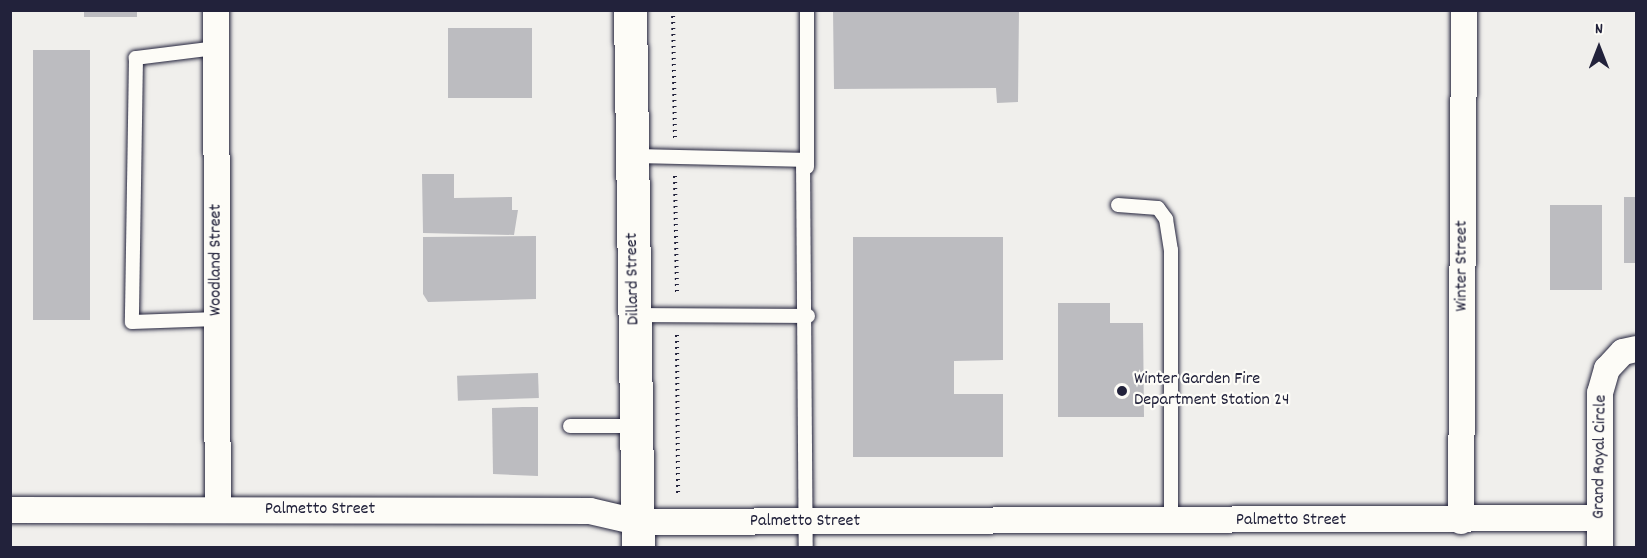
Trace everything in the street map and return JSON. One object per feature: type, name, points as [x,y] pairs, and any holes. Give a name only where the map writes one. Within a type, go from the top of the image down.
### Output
[{"type":"main road","name":"Dillard Street","points":[[630,10],[637,535]]},
{"type":"street","name":"Woodland Street","points":[[216,10],[218,509]]},
{"type":"street","name":"Winter Street","points":[[1461,521],[1464,10]]},
{"type":"street","name":"Grand Royal Circle","points":[[1600,548],[1600,393],[1607,369],[1623,352],[1636,349]]},
{"type":"street","name":"Palmetto Street","points":[[10,510],[590,511],[637,535],[678,522],[1461,521],[1600,518]]},
{"type":"lane","points":[[806,548],[810,522],[807,10]]},
{"type":"lane","points":[[216,48],[136,58],[132,322],[217,319]]},
{"type":"lane","points":[[632,156],[797,156],[807,170]]},
{"type":"lane","points":[[1118,205],[1158,208],[1171,250],[1171,521]]},
{"type":"lane","points":[[635,315],[808,316]]},
{"type":"lane","points":[[570,426],[636,426]]},
{"type":"path","points":[[673,10],[678,522]]},
{"type":"building","points":[[84,10],[137,10],[137,17],[84,17]]},
{"type":"building","points":[[833,10],[1019,10],[1018,102],[997,103],[996,88],[834,89]]},
{"type":"building","points":[[448,28],[532,28],[532,98],[448,98]]},
{"type":"building","points":[[33,50],[90,50],[90,320],[33,320]]},
{"type":"building","points":[[422,174],[454,174],[454,198],[512,197],[512,210],[518,210],[514,235],[423,233]]},
{"type":"building","points":[[1624,197],[1636,197],[1636,263],[1624,263]]},
{"type":"building","points":[[1550,205],[1602,205],[1602,290],[1550,290]]},
{"type":"building","points":[[536,236],[536,299],[428,302],[423,294],[423,237]]},
{"type":"building","points":[[853,237],[1003,237],[1003,360],[954,361],[954,394],[1003,394],[1003,457],[853,457]]},
{"type":"building","points":[[1058,303],[1110,303],[1110,323],[1143,323],[1144,417],[1058,417]]},
{"type":"building","points":[[538,373],[539,398],[458,401],[457,376]]},
{"type":"building","points":[[538,407],[538,476],[493,474],[492,408]]},
{"type":"place","name":"Winter Garden Fire Department Station 24","points":[[1122,391]]}]
